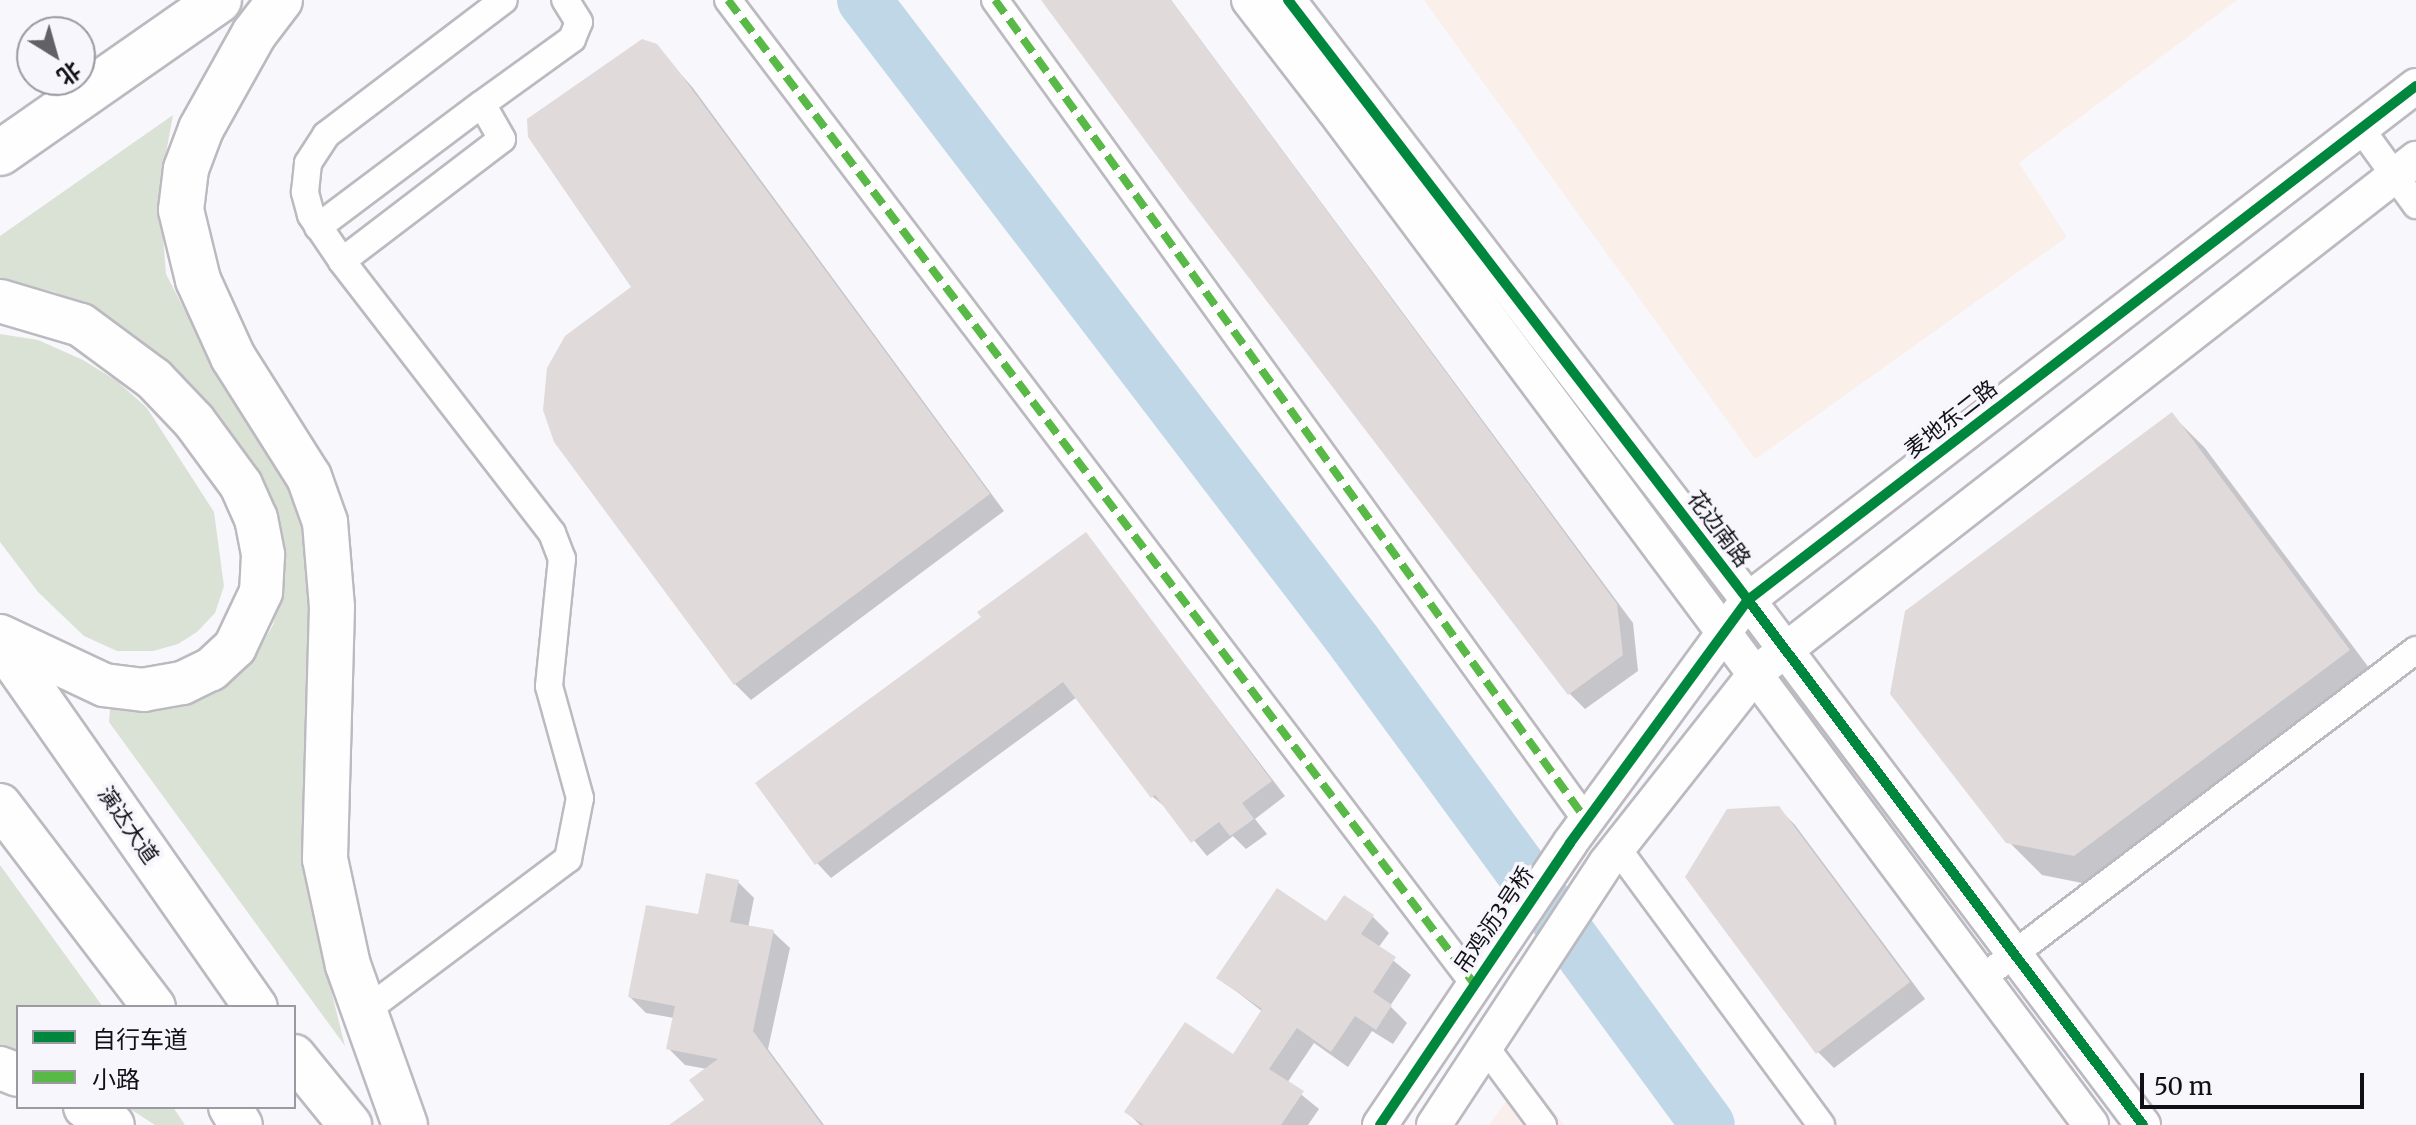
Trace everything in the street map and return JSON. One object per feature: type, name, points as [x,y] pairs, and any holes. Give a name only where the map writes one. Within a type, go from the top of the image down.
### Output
[{"type":"highway","points":[[0,153],[219,0]]},
{"type":"highway","points":[[280,0],[254,34],[201,129],[186,169],[181,210],[198,280],[233,357],[309,477],[325,522],[332,607],[325,859],[348,965],[405,1125]]},
{"type":"main road","points":[[0,301],[81,325],[154,379],[194,421],[241,485],[256,518],[263,555],[261,592],[235,647],[211,669],[182,683],[144,690],[104,685],[0,636]]},
{"type":"main road","name":"演达大道","points":[[0,642],[255,1005]]},
{"type":"main road","points":[[0,805],[152,1005]]},
{"type":"main road","points":[[296,1058],[350,1125]]},
{"type":"main road","points":[[88,1109],[113,1125]]},
{"type":"street","points":[[364,1012],[568,859],[580,798],[549,686],[562,559],[552,533],[342,261],[318,227],[305,192],[308,163],[326,135],[504,0]]},
{"type":"street","points":[[318,227],[572,39],[579,22],[565,0]]},
{"type":"street","points":[[728,0],[1475,985]]},
{"type":"street","points":[[995,0],[1578,832]]},
{"type":"street","points":[[1249,0],[1756,673],[2091,1125]]},
{"type":"street","name":"花边南路","points":[[1288,0],[1748,600],[2143,1125]]},
{"type":"street","name":"麦地东二路","points":[[1578,832],[1748,600],[2416,86]]},
{"type":"street","points":[[342,261],[502,139],[482,104]]},
{"type":"street","points":[[2361,129],[2405,168],[2416,205]]},
{"type":"street","points":[[1434,1125],[1612,856],[1756,673],[2405,168]]},
{"type":"street","points":[[1982,978],[2416,650]]},
{"type":"street","name":"吊鸡沥3号桥","points":[[1380,1125],[1578,832]]},
{"type":"street","points":[[1612,856],[1821,1125]]},
{"type":"street","points":[[1486,1048],[1543,1125]]},
{"type":"shaded area","points":[[1424,0],[2237,0],[2019,163],[2067,237],[1755,459]]},
{"type":"shaded area","points":[[173,115],[165,159],[162,223],[166,274],[199,338],[301,505],[317,682],[303,771],[303,836],[310,906],[345,1046],[109,722],[110,709],[156,711],[205,696],[255,656],[273,625],[280,597],[282,532],[242,458],[180,377],[115,322],[54,292],[0,279],[0,236]]},
{"type":"shaded area","points":[[0,334],[38,340],[83,360],[117,381],[147,408],[214,512],[224,586],[215,613],[197,632],[178,644],[153,651],[117,651],[84,636],[38,592],[0,542]]},
{"type":"shaded area","points":[[0,865],[102,1005],[16,1005],[16,1052],[0,1048]]},
{"type":"shaded area","points":[[1525,1074],[1564,1125],[1489,1125]]},
{"type":"shaded area","points":[[130,1109],[174,1109],[185,1125],[155,1125]]},
{"type":"building","points":[[1041,0],[1171,0],[1617,604],[1623,655],[1568,695],[1181,189]]},
{"type":"building","points":[[642,39],[657,44],[677,69],[990,494],[734,685],[554,442],[543,410],[547,368],[565,336],[631,287],[528,137],[527,119]]},
{"type":"building","points":[[2172,412],[2350,650],[2074,856],[2006,843],[1890,694],[1905,611]]},
{"type":"building","points":[[1086,532],[1272,781],[1242,803],[1254,819],[1230,836],[1219,822],[1191,843],[1155,795],[1151,798],[1063,682],[815,865],[755,783],[981,617],[977,612]]},
{"type":"building","points":[[1779,806],[1910,982],[1816,1054],[1685,877],[1727,809]]},
{"type":"building","points":[[706,873],[739,880],[730,922],[774,930],[753,1031],[822,1125],[669,1125],[704,1100],[689,1080],[718,1059],[666,1049],[675,1006],[628,997],[646,905],[698,914]]},
{"type":"building","points":[[1277,888],[1326,921],[1344,895],[1374,915],[1361,934],[1396,957],[1373,992],[1392,1005],[1376,1030],[1355,1016],[1331,1052],[1297,1028],[1269,1069],[1304,1091],[1281,1125],[1144,1125],[1124,1112],[1185,1022],[1233,1054],[1262,1009],[1216,978]]},
{"type":"waterway","points":[[864,0],[1355,643],[1708,1125]]},
{"type":"marked path","points":[[728,0],[1475,985]]},
{"type":"marked path","points":[[995,0],[1587,821]]},
{"type":"cycle path","points":[[1288,0],[1748,600],[2143,1125]]},
{"type":"cycle path","points":[[1380,1125],[1570,843],[1748,600],[2416,86]]}]
